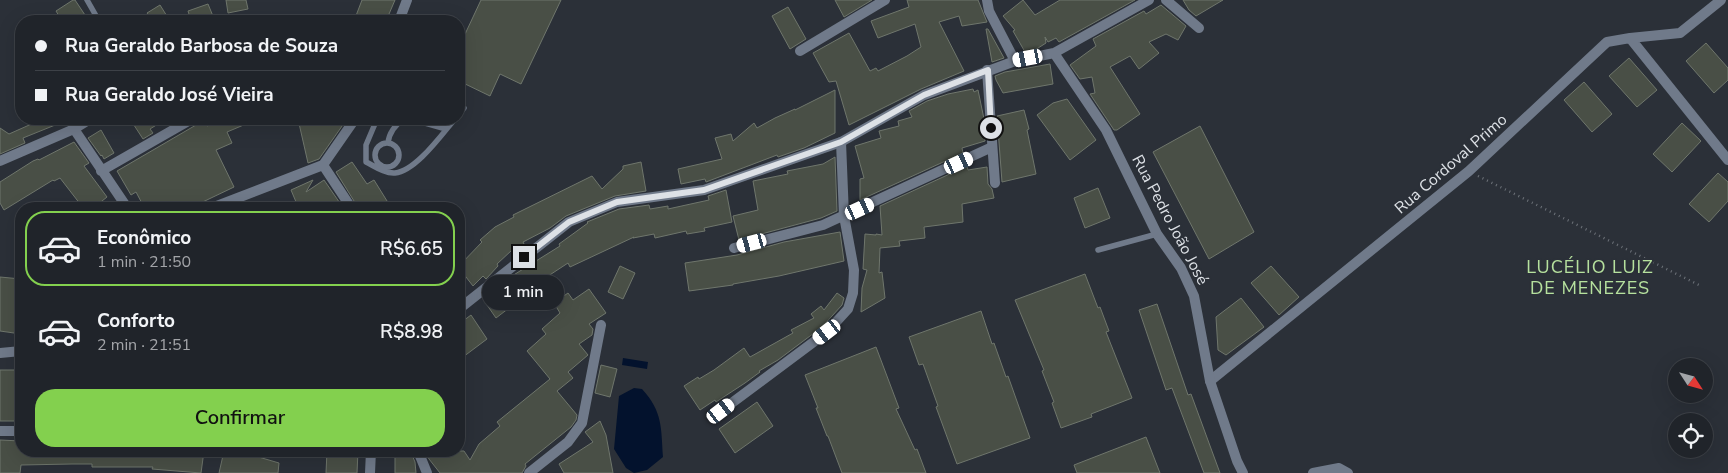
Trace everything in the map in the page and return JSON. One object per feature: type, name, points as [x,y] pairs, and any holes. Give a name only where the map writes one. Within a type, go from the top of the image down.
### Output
[{"type":"street","points":[[401,15],[407,0]]},
{"type":"street","points":[[800,51],[884,0]]},
{"type":"street","points":[[988,0],[989,11],[1015,61]]},
{"type":"street","points":[[465,305],[569,222],[617,202],[704,190],[841,142],[924,95],[1015,61],[1054,53],[1149,0]]},
{"type":"street","points":[[1166,0],[1199,28]]},
{"type":"street","name":"Rua Cordoval Primo","points":[[1210,381],[1469,171],[1607,42],[1680,33],[1722,0]]},
{"type":"street","points":[[1630,38],[1728,160]]},
{"type":"street","name":"Rua Pedro João José","points":[[1054,53],[1106,130],[1157,234],[1181,268],[1194,296],[1210,381],[1237,461],[1243,473]]},
{"type":"street","points":[[988,70],[995,183]]},
{"type":"street","points":[[0,162],[74,130],[81,125]]},
{"type":"street","points":[[101,171],[182,125]]},
{"type":"street","points":[[227,202],[323,165],[351,125]]},
{"type":"street","points":[[74,130],[123,202]]},
{"type":"street","points":[[721,411],[827,332],[848,309],[853,293],[854,270],[844,216],[841,142]]},
{"type":"street","points":[[734,248],[823,225],[992,148]]},
{"type":"street","points":[[323,165],[347,202]]},
{"type":"street","points":[[529,473],[568,442],[582,423],[601,325]]},
{"type":"street","points":[[0,353],[15,352]]},
{"type":"street","points":[[0,431],[15,431]]},
{"type":"street","points":[[370,473],[371,457]]},
{"type":"street","points":[[420,457],[427,473]]},
{"type":"street","points":[[1313,473],[1339,468],[1348,473]]},
{"type":"lane","points":[[87,0],[96,15]]},
{"type":"lane","points":[[374,125],[366,145],[366,162],[394,173],[412,166],[427,152],[450,125]]},
{"type":"lane","points":[[388,143],[389,135],[396,125]]},
{"type":"lane","points":[[432,125],[446,129]]},
{"type":"lane","points":[[388,143],[397,149],[399,156],[393,166],[386,168],[378,164],[375,152],[380,146],[388,143]]},
{"type":"lane","points":[[1098,250],[1157,234]]},
{"type":"path","points":[[1469,171],[1699,284]]},
{"type":"water","points":[[623,358],[648,362],[647,369],[622,365]]},
{"type":"water","points":[[634,388],[642,389],[654,405],[660,421],[663,457],[647,470],[634,473],[626,468],[614,449],[619,396]]},
{"type":"building","points":[[75,0],[85,15],[58,15],[56,11]]},
{"type":"building","points":[[226,0],[246,0],[248,9],[228,13]]},
{"type":"building","points":[[362,0],[395,0],[389,15],[356,15]]},
{"type":"building","points":[[481,0],[561,0],[521,84],[500,74],[490,96],[465,84],[465,34]]},
{"type":"building","points":[[835,0],[872,0],[844,17]]},
{"type":"building","points":[[907,0],[978,0],[987,22],[962,26],[959,16],[939,22],[964,71],[921,89],[849,125],[836,81],[829,82],[813,53],[849,33],[870,71],[876,68],[878,71],[907,56],[921,47],[915,24],[878,38],[871,21],[909,7]]},
{"type":"building","points":[[1023,0],[1035,15],[1060,0],[1135,0],[1059,42],[1056,38],[1048,42],[1045,37],[1046,43],[1035,50],[1025,52],[1013,31],[1015,30],[1003,16]]},
{"type":"building","points":[[1183,0],[1223,0],[1196,16],[1189,10]]},
{"type":"building","points":[[208,4],[213,15],[189,15],[188,11]]},
{"type":"building","points":[[160,5],[166,15],[148,15],[147,13]]},
{"type":"building","points":[[1161,5],[1186,26],[1178,40],[1166,34],[1149,42],[1159,53],[1139,69],[1130,56],[1110,67],[1140,114],[1117,130],[1114,130],[1090,94],[1095,93],[1092,77],[1080,79],[1070,65],[1096,46],[1093,39],[1144,11],[1146,14]]},
{"type":"building","points":[[788,7],[806,39],[790,49],[772,16]]},
{"type":"building","points":[[986,29],[988,29],[1004,58],[992,62]]},
{"type":"building","points":[[1706,43],[1728,68],[1728,80],[1714,93],[1686,61]]},
{"type":"building","points":[[1629,58],[1657,90],[1637,107],[1609,76]]},
{"type":"building","points":[[1050,64],[1053,84],[1003,93],[996,80],[995,76],[1005,72]]},
{"type":"building","points":[[1584,82],[1612,114],[1592,132],[1564,100]]},
{"type":"building","points":[[973,89],[974,92],[978,90],[984,119],[985,141],[962,148],[963,153],[860,200],[860,179],[864,178],[855,146],[881,138],[879,131],[899,126],[898,121],[912,117],[909,111],[927,101]]},
{"type":"building","points":[[835,90],[835,133],[804,148],[778,157],[777,155],[706,182],[705,179],[681,184],[678,169],[722,159],[715,138],[731,134],[733,141],[754,123],[757,128]]},
{"type":"building","points":[[1067,99],[1096,140],[1070,160],[1037,115],[1053,103]]},
{"type":"building","points":[[1024,110],[1036,174],[1002,182],[997,116]]},
{"type":"building","points":[[1682,123],[1701,141],[1672,172],[1653,154]]},
{"type":"building","points":[[29,125],[55,125],[23,138],[25,143],[0,154],[0,128],[9,134]]},
{"type":"building","points":[[134,125],[156,125],[150,129],[153,133],[143,139]]},
{"type":"building","points":[[196,125],[244,125],[227,132],[232,143],[216,150],[234,187],[203,202],[141,202],[136,192],[131,195],[117,171]]},
{"type":"building","points":[[299,125],[343,125],[319,159],[308,163]]},
{"type":"building","points":[[1200,126],[1254,232],[1209,259],[1153,152]]},
{"type":"building","points":[[101,130],[114,153],[104,159],[88,138]]},
{"type":"building","points":[[74,142],[89,163],[84,166],[107,197],[101,202],[79,202],[60,178],[53,180],[4,210],[0,203],[0,182],[33,161],[39,160]]},
{"type":"building","points":[[835,157],[837,211],[821,218],[739,240],[733,216],[758,210],[753,181],[788,174],[787,171],[823,164]]},
{"type":"building","points":[[352,162],[367,184],[374,180],[388,202],[355,202],[336,172]]},
{"type":"building","points":[[641,162],[646,191],[615,196],[566,216],[550,228],[512,250],[497,264],[498,266],[486,279],[483,276],[473,286],[465,276],[465,260],[482,242],[480,240],[495,227],[514,217],[513,215],[592,176],[602,189],[623,169],[623,166]]},
{"type":"building","points":[[967,166],[968,170],[987,167],[988,184],[992,189],[994,198],[962,204],[963,222],[924,227],[925,238],[899,241],[900,246],[880,248],[879,273],[882,272],[885,298],[861,312],[862,288],[867,270],[863,269],[865,234],[882,235],[880,206]]},
{"type":"building","points":[[1718,173],[1728,182],[1728,201],[1709,222],[1689,204]]},
{"type":"building","points":[[313,180],[306,192],[324,180],[339,202],[296,202],[291,190]]},
{"type":"building","points":[[1098,188],[1110,218],[1085,228],[1074,198]]},
{"type":"building","points":[[726,190],[732,222],[704,228],[705,231],[687,234],[686,231],[655,238],[654,234],[634,237],[570,267],[568,263],[539,282],[543,289],[528,299],[526,295],[496,318],[487,305],[487,301],[515,280],[512,276],[560,246],[559,244],[587,222],[619,209],[649,205],[650,209],[668,206],[668,209],[709,200],[708,196]]},
{"type":"building","points":[[840,232],[844,261],[733,285],[689,291],[685,263],[737,255],[784,242]]},
{"type":"building","points":[[620,266],[635,273],[623,299],[608,292]]},
{"type":"building","points":[[1271,266],[1299,297],[1279,315],[1251,283]]},
{"type":"building","points":[[1085,274],[1098,308],[1100,307],[1109,331],[1106,332],[1132,398],[1091,414],[1092,417],[1061,428],[1052,403],[1054,402],[1042,371],[1044,370],[1015,300]]},
{"type":"building","points":[[0,277],[15,278],[15,333],[0,331]]},
{"type":"building","points":[[589,289],[606,313],[589,324],[593,329],[592,335],[579,344],[588,355],[568,372],[573,378],[557,391],[577,415],[571,427],[525,464],[526,466],[522,473],[440,473],[428,457],[465,457],[465,452],[470,460],[479,444],[500,426],[497,422],[550,379],[527,351],[546,334],[542,329],[560,313],[554,303],[568,293],[573,300]]},
{"type":"building","points":[[837,293],[844,298],[842,305],[822,327],[745,383],[700,410],[684,386],[714,370],[744,348],[750,357],[793,333],[791,330],[814,318],[811,314],[821,306],[824,310]]},
{"type":"building","points":[[1241,298],[1264,327],[1226,355],[1218,350],[1216,317]]},
{"type":"building","points":[[1157,304],[1188,395],[1191,394],[1220,473],[1204,473],[1172,388],[1166,390],[1139,310]]},
{"type":"building","points":[[981,311],[992,344],[994,343],[1006,377],[1008,376],[1030,438],[957,464],[936,407],[938,406],[923,364],[919,365],[909,337]]},
{"type":"building","points":[[471,315],[487,339],[465,356],[465,320]]},
{"type":"building","points":[[876,347],[899,408],[896,409],[915,450],[917,449],[926,473],[842,473],[827,436],[805,375]]},
{"type":"building","points":[[601,365],[617,369],[610,397],[595,393]]},
{"type":"building","points":[[0,370],[15,370],[15,421],[0,421]]},
{"type":"building","points":[[757,402],[773,426],[735,453],[719,429]]},
{"type":"building","points":[[600,421],[606,435],[613,473],[564,473],[559,464],[593,442],[585,432]]},
{"type":"building","points":[[1146,437],[1160,473],[1077,473],[1074,465]]},
{"type":"building","points":[[0,440],[15,441],[15,457],[203,457],[201,473],[152,469],[153,467],[92,467],[92,464],[72,464],[21,465],[20,473],[0,473]]},
{"type":"building","points":[[223,457],[259,457],[279,463],[278,473],[219,473]]},
{"type":"building","points":[[327,457],[358,457],[357,473],[326,473]]},
{"type":"building","points":[[395,457],[413,457],[416,473],[395,473]]},
{"type":"district","name":"LUCÉLIO LUIZ DE MENEZES","points":[[1590,277]]},
{"type":"route","points":[[524,257],[569,222],[617,202],[704,190],[841,142],[924,95],[988,70],[991,128]]}]
